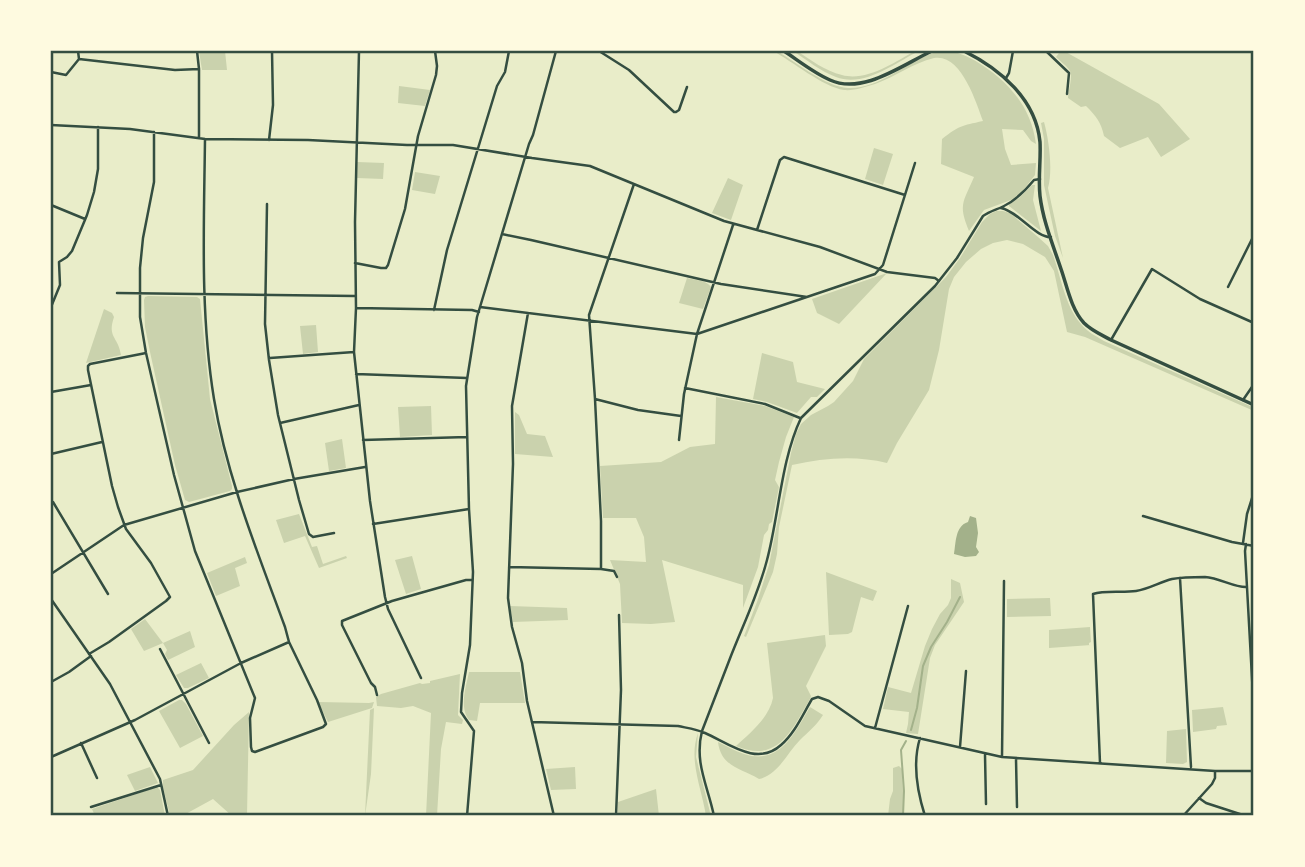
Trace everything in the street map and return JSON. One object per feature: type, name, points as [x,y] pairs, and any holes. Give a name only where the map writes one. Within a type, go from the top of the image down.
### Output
[{"type":"street","points":[[51,72],[66,75],[79,59],[78,51]]},
{"type":"street","points":[[197,51],[199,138]]},
{"type":"street","points":[[269,140],[273,105],[272,51]]},
{"type":"street","points":[[359,51],[354,352],[359,405],[373,524],[387,603],[421,678]]},
{"type":"street","points":[[355,262],[384,268],[388,265],[406,207],[417,144],[436,75],[435,51]]},
{"type":"street","points":[[434,310],[447,250],[496,87],[505,72],[509,51]]},
{"type":"street","points":[[467,816],[474,732],[461,712],[470,645],[472,580],[467,378],[480,307],[556,51]]},
{"type":"street","points":[[599,51],[629,70],[674,112],[679,110],[687,87]]},
{"type":"street","points":[[784,51],[829,79],[849,85],[871,80],[932,51]]},
{"type":"street","points":[[964,51],[1006,78],[1022,97],[1036,125],[1040,141],[1041,202],[1078,315],[1089,328],[1111,340],[1254,405]]},
{"type":"street","points":[[1006,78],[1013,51]]},
{"type":"street","points":[[1046,51],[1069,73],[1067,94]]},
{"type":"street","points":[[79,59],[175,70],[199,69]]},
{"type":"street","points":[[51,125],[154,132],[205,139],[453,145],[590,166],[733,225],[820,247],[887,272],[935,278],[939,281]]},
{"type":"street","points":[[51,307],[60,285],[58,262],[72,251],[94,190],[98,173],[98,127]]},
{"type":"street","points":[[154,132],[154,175],[143,238],[140,317],[182,507],[195,551],[255,698],[250,718],[251,751],[256,752],[326,724],[289,642],[247,526],[221,434],[214,396],[204,294],[205,139]]},
{"type":"street","points":[[757,230],[780,160],[784,157],[905,195]]},
{"type":"street","points":[[480,307],[697,334],[875,274],[883,265],[915,163]]},
{"type":"street","points":[[714,816],[699,758],[699,742],[761,582],[788,457],[802,418],[939,281],[983,216],[1023,193],[1034,180],[1040,180]]},
{"type":"street","points":[[601,569],[601,521],[589,315],[634,184]]},
{"type":"street","points":[[267,204],[265,324],[280,423],[309,534],[313,537],[334,533]]},
{"type":"street","points":[[51,205],[85,219]]},
{"type":"street","points":[[1001,208],[1012,212],[1043,237],[1051,237]]},
{"type":"street","points":[[679,440],[685,388],[697,334],[733,225]]},
{"type":"street","points":[[502,234],[714,283],[808,297]]},
{"type":"street","points":[[1228,287],[1254,236]]},
{"type":"street","points":[[1111,340],[1152,269],[1199,299],[1254,323]]},
{"type":"street","points":[[117,293],[356,296]]},
{"type":"street","points":[[356,308],[479,312]]},
{"type":"street","points":[[528,313],[512,406],[513,464],[508,598],[509,613],[554,816]]},
{"type":"street","points":[[269,358],[354,352]]},
{"type":"street","points":[[51,682],[170,597],[124,525],[112,486],[88,370],[89,365],[146,353]]},
{"type":"street","points":[[356,374],[467,378]]},
{"type":"street","points":[[1243,400],[1254,384]]},
{"type":"street","points":[[51,393],[91,385]]},
{"type":"street","points":[[685,388],[765,404],[802,418]]},
{"type":"street","points":[[595,399],[638,410],[681,416]]},
{"type":"street","points":[[280,423],[359,405]]},
{"type":"street","points":[[363,440],[467,437]]},
{"type":"street","points":[[51,454],[103,442]]},
{"type":"street","points":[[51,575],[124,525],[237,492],[366,467]]},
{"type":"street","points":[[1254,492],[1247,514],[1244,544],[1254,714]]},
{"type":"street","points":[[53,502],[108,594]]},
{"type":"street","points":[[373,524],[469,509]]},
{"type":"street","points":[[1143,516],[1254,545]]},
{"type":"street","points":[[509,567],[601,569],[614,571],[617,577]]},
{"type":"street","points":[[1100,763],[1093,594],[1140,590],[1180,578],[1208,577],[1247,587]]},
{"type":"street","points":[[1180,578],[1191,769]]},
{"type":"street","points":[[377,695],[342,621],[387,603],[472,580]]},
{"type":"street","points":[[1002,757],[1004,581]]},
{"type":"street","points":[[51,598],[106,678],[130,722],[160,779],[168,816]]},
{"type":"street","points":[[875,728],[908,606]]},
{"type":"street","points":[[616,816],[621,690],[619,615]]},
{"type":"street","points":[[51,757],[130,722],[241,663],[289,642]]},
{"type":"street","points":[[160,649],[209,743]]},
{"type":"street","points":[[960,747],[966,671]]},
{"type":"street","points":[[532,722],[659,724],[702,731],[744,752],[766,753],[783,744],[812,699],[817,696],[829,701],[859,723],[1002,757],[1215,771],[1254,771]]},
{"type":"street","points":[[920,738],[916,777],[925,816]]},
{"type":"street","points":[[81,743],[97,778]]},
{"type":"street","points":[[986,753],[986,804]]},
{"type":"street","points":[[1016,759],[1017,807]]},
{"type":"street","points":[[1183,816],[1212,784],[1215,771]]},
{"type":"street","points":[[91,807],[161,785]]},
{"type":"street","points":[[1199,798],[1232,814],[1246,816]]},
{"type":"shaded area","points":[[199,51],[225,51],[227,70],[202,70]]},
{"type":"shaded area","points":[[773,51],[821,79],[848,88],[870,84],[892,75],[933,53],[954,52],[969,57],[986,67],[1023,105],[1036,144],[1023,130],[1002,129],[1005,149],[1011,165],[1036,163],[1035,175],[1022,192],[1011,200],[984,210],[969,231],[963,204],[974,177],[941,164],[942,139],[961,127],[983,121],[966,81],[952,63],[944,58],[934,58],[875,84],[844,90],[817,79]]},
{"type":"shaded area","points":[[793,51],[830,71],[861,76],[919,51],[879,73],[847,80],[824,72]]},
{"type":"shaded area","points":[[1056,51],[1064,51],[1159,104],[1190,139],[1161,157],[1148,137],[1120,148],[1104,136],[1098,120],[1086,106],[1081,107],[1068,98],[1071,74],[1056,57],[1059,53]]},
{"type":"shaded area","points":[[399,86],[430,90],[425,106],[398,103]]},
{"type":"shaded area","points":[[1044,122],[1050,155],[1048,188],[1063,258],[1055,236],[1044,185],[1044,139],[1041,123]]},
{"type":"shaded area","points":[[874,148],[893,154],[883,185],[865,179]]},
{"type":"shaded area","points":[[357,162],[384,163],[383,179],[357,178]]},
{"type":"shaded area","points":[[415,172],[440,176],[435,194],[412,190]]},
{"type":"shaded area","points":[[728,178],[743,185],[731,220],[712,213]]},
{"type":"shaded area","points":[[1035,185],[1033,200],[1041,231],[1009,206]]},
{"type":"shaded area","points":[[996,211],[1010,213],[1048,246],[1071,309],[1089,332],[1248,405],[1254,408],[1254,411],[1085,337],[1067,332],[1054,271],[1045,257],[1023,244],[1007,240],[993,243],[966,262],[954,277],[949,289],[929,390],[887,463],[839,458],[792,465],[773,572],[746,637],[744,636],[769,565],[791,453],[801,424],[834,402],[853,381],[864,359],[946,277],[982,222]]},
{"type":"shaded area","points":[[887,273],[839,324],[817,313],[812,299]]},
{"type":"shaded area","points":[[687,278],[711,287],[703,309],[679,303]]},
{"type":"shaded area","points":[[148,296],[200,299],[210,399],[232,486],[230,491],[189,502],[185,500],[145,327],[144,300]]},
{"type":"shaded area","points":[[104,309],[114,317],[112,333],[121,355],[86,363]]},
{"type":"shaded area","points":[[316,325],[318,352],[303,354],[300,326]]},
{"type":"shaded area","points":[[762,353],[793,362],[797,382],[825,389],[817,397],[811,397],[797,413],[753,399]]},
{"type":"shaded area","points":[[716,397],[765,406],[794,417],[775,480],[779,487],[772,522],[764,535],[758,567],[743,608],[743,585],[662,560],[675,622],[622,623],[620,584],[610,560],[646,562],[644,537],[636,518],[603,518],[600,466],[661,462],[690,447],[715,444]]},
{"type":"shaded area","points":[[431,406],[432,435],[400,437],[398,407]]},
{"type":"shaded area","points":[[515,412],[527,434],[545,436],[553,457],[515,454]]},
{"type":"shaded area","points":[[342,439],[346,468],[329,471],[325,443]]},
{"type":"shaded area","points":[[299,514],[312,547],[317,546],[323,564],[346,556],[347,558],[319,568],[305,536],[284,543],[276,520]]},
{"type":"shaded area","points":[[970,516],[976,518],[976,547],[979,552],[976,556],[965,557],[954,554],[958,531],[968,522]]},
{"type":"shaded area","points":[[412,556],[421,589],[406,594],[395,560]]},
{"type":"shaded area","points":[[245,557],[247,563],[235,568],[240,586],[216,596],[207,573]]},
{"type":"shaded area","points":[[826,572],[877,591],[873,601],[861,597],[852,632],[848,634],[829,635]]},
{"type":"shaded area","points":[[951,579],[960,583],[964,602],[935,645],[930,658],[918,734],[906,733],[909,712],[883,709],[888,687],[911,693],[932,629],[951,598]]},
{"type":"shaded area","points":[[1050,598],[1051,616],[1007,617],[1007,599]]},
{"type":"shaded area","points":[[510,606],[567,608],[568,620],[513,622]]},
{"type":"shaded area","points":[[145,619],[163,643],[144,651],[131,629]]},
{"type":"shaded area","points":[[1090,627],[1091,645],[1049,648],[1049,630]]},
{"type":"shaded area","points":[[190,631],[195,647],[168,660],[163,643]]},
{"type":"shaded area","points":[[825,635],[826,646],[806,686],[810,699],[790,732],[782,741],[763,751],[736,746],[758,725],[771,705],[773,698],[767,643]]},
{"type":"shaded area","points":[[201,663],[209,678],[184,688],[176,675]]},
{"type":"shaded area","points":[[469,672],[520,672],[525,703],[480,703],[477,721],[469,720],[464,703]]},
{"type":"shaded area","points":[[460,674],[458,715],[463,720],[462,724],[446,722],[441,749],[437,816],[426,816],[431,713],[413,706],[377,706],[376,697]]},
{"type":"shaded area","points":[[179,700],[186,704],[203,736],[180,748],[159,711]]},
{"type":"shaded area","points":[[318,702],[374,702],[372,708],[328,722]]},
{"type":"shaded area","points":[[810,707],[823,715],[766,777],[759,779],[733,766],[723,757],[718,742],[741,753],[757,756],[777,751],[792,736]]},
{"type":"shaded area","points":[[1223,707],[1227,725],[1193,732],[1192,710]]},
{"type":"shaded area","points":[[374,708],[371,774],[365,816],[370,710]]},
{"type":"shaded area","points":[[249,712],[247,816],[232,816],[213,799],[182,816],[170,816],[163,780],[193,770]]},
{"type":"shaded area","points":[[1186,729],[1187,762],[1166,763],[1167,731]]},
{"type":"shaded area","points":[[698,733],[696,757],[711,816],[706,816],[695,764]]},
{"type":"shaded area","points":[[899,766],[902,769],[904,816],[888,816],[893,791],[893,768]]},
{"type":"shaded area","points":[[150,767],[158,783],[135,791],[127,775]]},
{"type":"shaded area","points":[[575,767],[576,789],[551,790],[546,769]]},
{"type":"shaded area","points":[[157,787],[165,816],[95,816],[92,809]]},
{"type":"shaded area","points":[[656,789],[659,816],[618,816],[618,802]]},
{"type":"waterway","points":[[911,730],[923,666],[960,597]]},
{"type":"waterway","points":[[903,816],[901,750],[906,741]]}]
